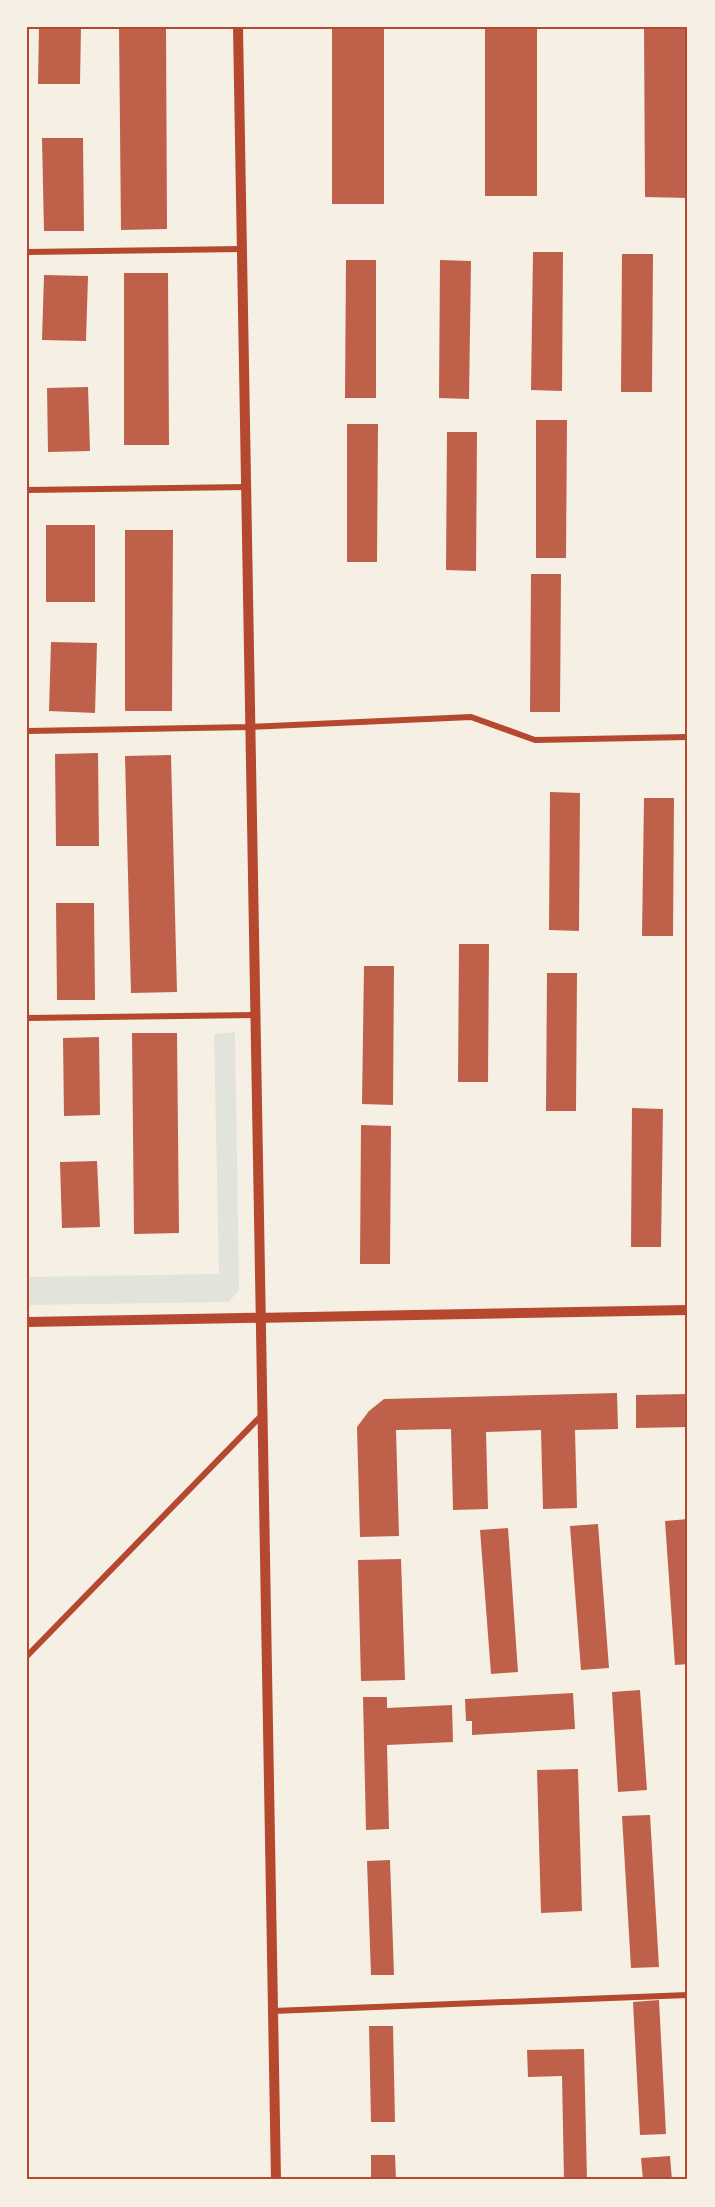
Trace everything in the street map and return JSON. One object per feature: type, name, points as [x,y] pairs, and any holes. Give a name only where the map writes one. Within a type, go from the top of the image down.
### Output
[{"type":"street","points":[[238,27],[276,2180]]},
{"type":"street","points":[[27,252],[242,249]]},
{"type":"street","points":[[27,490],[246,487]]},
{"type":"street","points":[[27,731],[250,727],[471,717],[535,740],[688,737]]},
{"type":"street","points":[[27,1018],[255,1015]]},
{"type":"street","points":[[27,1322],[688,1311]]},
{"type":"street","points":[[27,1656],[262,1415]]},
{"type":"street","points":[[273,2011],[688,1995]]},
{"type":"shaded area","points":[[235,1032],[239,1290],[229,1302],[27,1305],[27,1277],[219,1274],[214,1034]]},
{"type":"building","points":[[39,27],[81,27],[80,84],[38,84]]},
{"type":"building","points":[[119,27],[166,27],[167,229],[121,230]]},
{"type":"building","points":[[332,27],[384,27],[384,204],[332,204]]},
{"type":"building","points":[[485,27],[537,27],[537,196],[485,196]]},
{"type":"building","points":[[644,27],[688,27],[688,198],[645,197]]},
{"type":"building","points":[[42,138],[83,138],[84,231],[44,231]]},
{"type":"building","points":[[533,252],[563,252],[562,391],[531,390]]},
{"type":"building","points":[[622,254],[653,254],[652,392],[621,392]]},
{"type":"building","points":[[346,260],[376,260],[376,398],[345,398]]},
{"type":"building","points":[[440,260],[471,261],[469,399],[439,398]]},
{"type":"building","points":[[124,273],[168,273],[169,445],[124,445]]},
{"type":"building","points":[[44,275],[88,276],[86,341],[42,340]]},
{"type":"building","points":[[88,387],[90,451],[48,452],[47,388]]},
{"type":"building","points":[[536,420],[567,420],[566,558],[536,558]]},
{"type":"building","points":[[347,424],[378,424],[377,562],[347,562]]},
{"type":"building","points":[[447,432],[477,432],[476,571],[446,570]]},
{"type":"building","points":[[46,525],[95,525],[95,602],[46,602]]},
{"type":"building","points":[[125,530],[173,530],[172,711],[125,711]]},
{"type":"building","points":[[531,574],[561,574],[560,712],[530,712]]},
{"type":"building","points":[[51,642],[97,643],[95,713],[49,711]]},
{"type":"building","points":[[98,753],[99,846],[56,846],[55,754]]},
{"type":"building","points":[[171,755],[177,992],[131,993],[125,756]]},
{"type":"building","points":[[550,792],[580,793],[579,931],[549,930]]},
{"type":"building","points":[[644,798],[674,798],[673,936],[642,936]]},
{"type":"building","points":[[56,903],[94,903],[95,1000],[57,1000]]},
{"type":"building","points":[[459,944],[489,944],[488,1082],[458,1082]]},
{"type":"building","points":[[364,966],[394,966],[393,1105],[362,1104]]},
{"type":"building","points":[[547,973],[577,973],[576,1111],[546,1111]]},
{"type":"building","points":[[132,1033],[177,1033],[179,1233],[134,1234]]},
{"type":"building","points":[[99,1037],[100,1115],[64,1116],[63,1038]]},
{"type":"building","points":[[632,1108],[663,1109],[661,1247],[631,1247]]},
{"type":"building","points":[[361,1125],[391,1126],[390,1264],[360,1264]]},
{"type":"building","points":[[97,1161],[100,1227],[62,1228],[60,1162]]},
{"type":"building","points":[[617,1393],[618,1429],[575,1430],[577,1508],[543,1509],[541,1430],[486,1432],[488,1509],[453,1510],[451,1429],[396,1430],[399,1536],[360,1537],[357,1427],[369,1411],[384,1399]]},
{"type":"building","points":[[688,1394],[688,1427],[636,1428],[636,1395]]},
{"type":"building","points":[[688,1519],[688,1664],[675,1665],[665,1521]]},
{"type":"building","points":[[598,1524],[609,1668],[581,1670],[570,1526]]},
{"type":"building","points":[[508,1528],[518,1672],[491,1674],[480,1530]]},
{"type":"building","points":[[401,1559],[405,1680],[361,1681],[358,1560]]},
{"type":"building","points":[[640,1690],[647,1790],[618,1792],[612,1692]]},
{"type":"building","points":[[573,1693],[575,1729],[472,1735],[472,1721],[466,1721],[465,1699]]},
{"type":"building","points":[[363,1697],[387,1697],[387,1708],[452,1705],[453,1742],[387,1745],[389,1829],[366,1830]]},
{"type":"building","points":[[578,1769],[582,1911],[541,1913],[537,1770]]},
{"type":"building","points":[[650,1815],[659,1967],[631,1968],[622,1816]]},
{"type":"building","points":[[390,1860],[394,1975],[371,1975],[367,1861]]},
{"type":"building","points":[[659,2000],[666,2134],[640,2135],[633,2002]]},
{"type":"building","points":[[369,2026],[393,2026],[395,2122],[371,2122]]},
{"type":"building","points":[[584,2049],[587,2180],[564,2180],[562,2076],[528,2077],[527,2050]]},
{"type":"building","points":[[371,2155],[395,2155],[396,2180],[371,2180]]},
{"type":"building","points":[[670,2156],[672,2180],[643,2180],[641,2158]]}]
